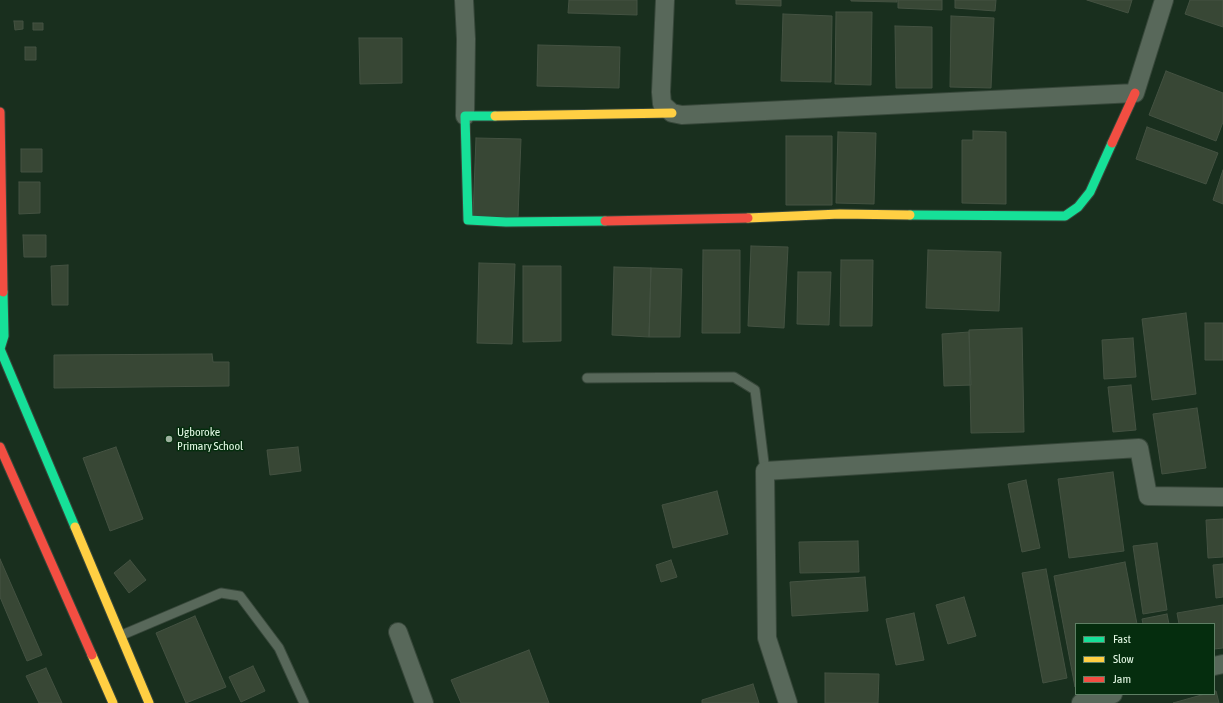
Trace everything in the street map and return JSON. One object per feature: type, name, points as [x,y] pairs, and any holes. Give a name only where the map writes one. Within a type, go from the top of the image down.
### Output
[{"type":"street","points":[[464,0],[466,39],[465,116],[468,220],[506,222],[708,219],[840,214],[1065,216],[1078,207],[1090,192],[1135,93],[1164,0]]},
{"type":"street","points":[[665,0],[661,92],[662,104],[672,113]]},
{"type":"street","points":[[465,116],[672,113],[682,115],[1135,93]]},
{"type":"street","points":[[0,112],[4,336],[0,349],[122,635],[149,703]]},
{"type":"street","points":[[0,447],[113,703]]},
{"type":"street","points":[[788,703],[767,638],[765,471],[1139,448],[1148,496],[1223,497]]},
{"type":"street","points":[[398,632],[424,703]]},
{"type":"street","points":[[1081,703],[1109,695]]},
{"type":"lane","points":[[587,378],[734,377],[755,390],[765,471]]},
{"type":"lane","points":[[122,635],[221,593],[240,596],[279,648],[304,703]]},
{"type":"building","points":[[569,0],[637,0],[637,15],[568,13]]},
{"type":"building","points":[[736,0],[781,0],[781,6],[736,4]]},
{"type":"building","points":[[897,0],[897,2],[851,1]]},
{"type":"building","points":[[898,0],[942,0],[942,10],[898,8]]},
{"type":"building","points":[[955,0],[996,0],[995,11],[955,8]]},
{"type":"building","points":[[1087,0],[1132,0],[1128,13]]},
{"type":"building","points":[[1190,0],[1223,0],[1223,27],[1185,14]]},
{"type":"building","points":[[836,12],[872,12],[871,85],[835,84]]},
{"type":"building","points":[[783,14],[832,16],[831,82],[781,81]]},
{"type":"building","points":[[951,16],[994,18],[991,88],[950,87]]},
{"type":"building","points":[[14,21],[23,21],[23,29],[15,30]]},
{"type":"building","points":[[33,23],[43,23],[43,30],[33,30]]},
{"type":"building","points":[[895,26],[932,27],[932,88],[896,88]]},
{"type":"building","points":[[359,38],[402,38],[402,83],[360,84]]},
{"type":"building","points":[[538,45],[620,47],[619,88],[537,86]]},
{"type":"building","points":[[25,47],[36,47],[36,60],[25,60]]},
{"type":"building","points":[[1166,71],[1223,93],[1223,122],[1216,141],[1149,115]]},
{"type":"building","points":[[1147,127],[1218,153],[1206,184],[1136,159]]},
{"type":"building","points":[[973,131],[1006,132],[1006,204],[962,203],[962,140],[973,140]]},
{"type":"building","points":[[838,132],[876,133],[874,204],[836,203]]},
{"type":"building","points":[[786,136],[832,136],[832,205],[786,205]]},
{"type":"building","points":[[476,138],[521,139],[518,217],[473,216]]},
{"type":"building","points":[[21,149],[42,149],[42,172],[21,172]]},
{"type":"building","points":[[1223,170],[1223,204],[1213,200]]},
{"type":"building","points":[[19,182],[40,182],[40,213],[19,214]]},
{"type":"building","points":[[23,235],[46,235],[46,257],[24,257]]},
{"type":"building","points":[[751,246],[788,247],[784,328],[748,326]]},
{"type":"building","points":[[703,250],[740,250],[740,333],[702,333]]},
{"type":"building","points":[[928,250],[1001,252],[999,311],[926,308]]},
{"type":"building","points":[[841,260],[873,260],[872,326],[840,326]]},
{"type":"building","points":[[479,263],[515,264],[512,344],[477,343]]},
{"type":"building","points":[[68,265],[68,305],[52,305],[51,266]]},
{"type":"building","points":[[523,266],[561,266],[561,341],[523,342]]},
{"type":"building","points":[[614,267],[651,268],[649,337],[612,335]]},
{"type":"building","points":[[651,268],[682,269],[680,337],[649,337]]},
{"type":"building","points":[[798,272],[831,272],[829,325],[797,324]]},
{"type":"building","points":[[1186,313],[1196,394],[1152,400],[1142,319]]},
{"type":"building","points":[[1205,323],[1223,323],[1223,360],[1205,360]]},
{"type":"building","points":[[1022,328],[1024,432],[971,433],[969,330]]},
{"type":"building","points":[[969,332],[971,385],[944,386],[942,334]]},
{"type":"building","points":[[1133,338],[1136,377],[1104,379],[1102,340]]},
{"type":"building","points":[[212,354],[213,362],[229,362],[229,386],[54,388],[54,355]]},
{"type":"building","points":[[1131,385],[1136,430],[1113,432],[1108,387]]},
{"type":"building","points":[[1197,408],[1206,468],[1162,474],[1153,414]]},
{"type":"building","points":[[116,447],[143,519],[110,531],[83,458]]},
{"type":"building","points":[[298,447],[301,471],[270,475],[267,450]]},
{"type":"building","points":[[1113,472],[1124,551],[1069,558],[1058,479]]},
{"type":"building","points":[[1026,480],[1040,548],[1022,552],[1008,484]]},
{"type":"building","points":[[717,491],[728,534],[673,548],[662,505]]},
{"type":"building","points":[[1223,519],[1223,557],[1208,558],[1206,520]]},
{"type":"building","points":[[858,541],[859,572],[800,573],[799,542]]},
{"type":"building","points":[[1157,543],[1167,610],[1143,614],[1133,546]]},
{"type":"building","points":[[0,559],[42,655],[27,661],[0,597]]},
{"type":"building","points":[[130,560],[146,580],[129,593],[114,573]]},
{"type":"building","points":[[671,560],[677,577],[661,582],[656,565]]},
{"type":"building","points":[[1125,562],[1137,623],[1075,623],[1075,687],[1054,576]]},
{"type":"building","points":[[1223,564],[1223,597],[1216,598],[1213,565]]},
{"type":"building","points":[[1046,569],[1067,678],[1043,683],[1022,573]]},
{"type":"building","points":[[865,577],[868,611],[792,616],[790,582]]},
{"type":"building","points":[[964,597],[976,636],[948,644],[936,605]]},
{"type":"building","points":[[1223,605],[1223,648],[1215,649],[1215,623],[1179,623],[1177,613]]},
{"type":"building","points":[[914,613],[924,660],[896,665],[886,619]]},
{"type":"building","points":[[1167,614],[1169,623],[1143,623],[1142,619]]},
{"type":"building","points":[[195,616],[226,687],[186,703],[156,633]]},
{"type":"building","points":[[529,650],[549,703],[461,703],[451,680]]},
{"type":"building","points":[[253,666],[265,691],[241,702],[229,677]]},
{"type":"building","points":[[46,668],[62,703],[39,703],[26,676]]},
{"type":"building","points":[[825,673],[879,674],[878,703],[825,703]]},
{"type":"building","points":[[753,684],[759,703],[702,703],[702,700]]},
{"type":"building","points":[[1216,691],[1219,703],[1173,703],[1201,695],[1215,695]]},
{"type":"traffic: fast","points":[[495,116],[465,116],[468,220],[506,222],[605,221]]},
{"type":"traffic: fast","points":[[910,215],[1065,216],[1078,207],[1090,192],[1112,143]]},
{"type":"traffic: fast","points":[[0,349],[4,336],[3,292]]},
{"type":"traffic: fast","points":[[0,349],[75,527]]},
{"type":"traffic: slow","points":[[495,116],[672,113]]},
{"type":"traffic: slow","points":[[748,218],[840,214],[910,215]]},
{"type":"traffic: slow","points":[[75,527],[149,703]]},
{"type":"traffic: slow","points":[[92,655],[113,703]]},
{"type":"traffic: jam","points":[[1112,143],[1135,93]]},
{"type":"traffic: jam","points":[[0,112],[3,292]]},
{"type":"traffic: jam","points":[[605,221],[748,218]]},
{"type":"traffic: jam","points":[[0,447],[92,655]]},
{"type":"place","name":"Ugboroke Primary School","points":[[169,439]]}]
